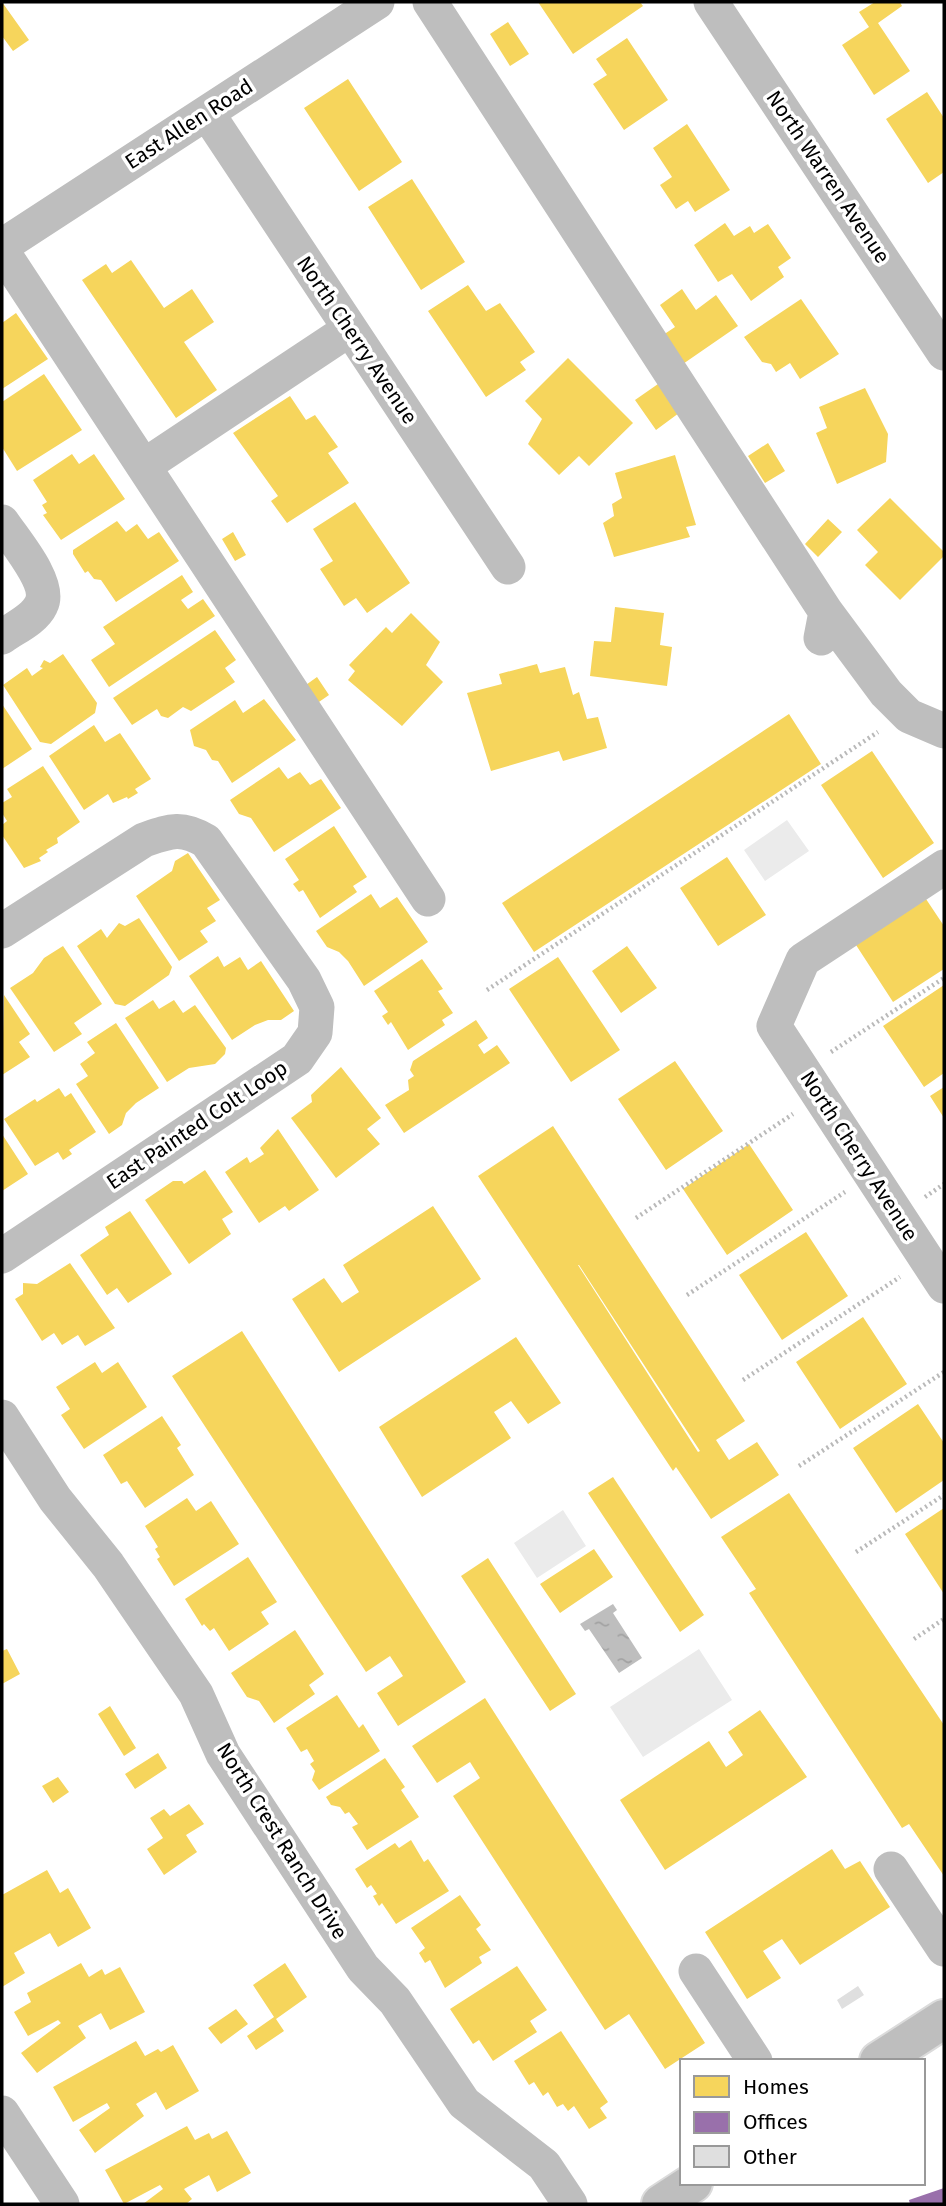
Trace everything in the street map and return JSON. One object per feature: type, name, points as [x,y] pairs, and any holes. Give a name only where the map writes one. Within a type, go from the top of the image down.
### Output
[{"type":"main road","points":[[882,2059],[944,2019]]},
{"type":"main road","points":[[661,2204],[690,2185]]},
{"type":"street","name":"East Allen Road","points":[[2,249],[377,2]]},
{"type":"street","points":[[430,2],[823,625],[909,716],[944,730]]},
{"type":"street","name":"North Warren Avenue","points":[[711,2],[944,353]]},
{"type":"street","name":"North Cherry Avenue","points":[[206,113],[508,567]]},
{"type":"street","points":[[2,249],[428,899]]},
{"type":"street","points":[[144,466],[350,329]]},
{"type":"street","points":[[2,523],[33,568],[43,590],[42,604],[32,617],[2,637]]},
{"type":"street","name":"East Painted Colt Loop","points":[[2,1256],[297,1059],[315,1033],[317,1007],[304,980],[206,841],[190,831],[168,831],[144,840],[7,917]]},
{"type":"street","name":"North Cherry Avenue","points":[[936,1273],[774,1026],[803,960],[944,867]]},
{"type":"street","name":"North Crest Ranch Drive","points":[[2,1417],[55,1499],[108,1565],[196,1694],[223,1754],[363,1968],[395,2001],[464,2103],[544,2165],[570,2204]]},
{"type":"street","points":[[891,1869],[944,1949]]},
{"type":"street","points":[[696,1971],[754,2059]]},
{"type":"street","points":[[2,2113],[62,2204]]},
{"type":"path","points":[[487,990],[881,730]]},
{"type":"path","points":[[636,1217],[944,978]]},
{"type":"path","points":[[687,1295],[872,1175]]},
{"type":"path","points":[[743,1380],[936,1273]]},
{"type":"path","points":[[799,1466],[944,1372]]},
{"type":"path","points":[[856,1552],[944,1495]]},
{"type":"path","points":[[914,1639],[944,1619]]},
{"type":"shaded area","points":[[787,820],[809,851],[765,881],[744,850]]},
{"type":"shaded area","points":[[563,1510],[586,1546],[537,1578],[514,1543]]},
{"type":"shaded area","points":[[699,1649],[732,1700],[643,1757],[610,1707]]},
{"type":"water","points":[[613,1604],[617,1610],[613,1613],[642,1658],[619,1673],[589,1629],[585,1631],[580,1624]]},
{"type":"building: Homes","points":[[2,2],[29,40],[13,51],[2,36]]},
{"type":"building: Homes","points":[[538,2],[640,2],[643,6],[573,54]]},
{"type":"building: Homes","points":[[875,2],[900,2],[902,6],[878,23],[910,71],[874,95],[842,45],[869,27],[859,12]]},
{"type":"building: Homes","points":[[508,22],[529,54],[510,66],[490,34]]},
{"type":"building: Homes","points":[[627,38],[668,100],[624,130],[593,84],[607,75],[596,59]]},
{"type":"building: Homes","points":[[348,79],[402,162],[359,191],[304,108]]},
{"type":"building: Homes","points":[[927,92],[944,118],[944,172],[928,183],[886,119]]},
{"type":"building: Homes","points":[[687,124],[730,190],[695,212],[688,201],[676,209],[660,185],[672,177],[653,148]]},
{"type":"building: Homes","points":[[412,179],[465,262],[421,290],[368,207]]},
{"type":"building: Homes","points":[[725,223],[734,236],[750,226],[754,233],[768,224],[791,258],[778,267],[784,277],[751,301],[732,274],[718,282],[694,245]]},
{"type":"building: Homes","points":[[131,260],[164,308],[192,289],[214,322],[184,342],[217,390],[176,418],[82,280],[106,264],[112,273]]},
{"type":"building: Homes","points":[[468,285],[486,311],[500,303],[535,352],[520,362],[526,370],[486,397],[428,311]]},
{"type":"building: Homes","points":[[682,289],[696,310],[716,295],[738,326],[680,366],[660,337],[675,327],[660,305]]},
{"type":"building: Homes","points":[[801,299],[839,354],[800,379],[790,363],[776,372],[771,364],[762,362],[744,337]]},
{"type":"building: Homes","points":[[16,313],[48,359],[2,389],[2,323]]},
{"type":"building: Homes","points":[[568,358],[633,423],[589,466],[579,456],[559,475],[528,444],[542,419],[525,401]]},
{"type":"building: Homes","points":[[44,374],[82,430],[17,471],[2,447],[2,402]]},
{"type":"building: Homes","points":[[658,384],[679,413],[656,430],[635,400]]},
{"type":"building: Homes","points":[[865,388],[888,434],[886,462],[837,484],[816,433],[827,428],[819,407]]},
{"type":"building: Homes","points":[[290,396],[306,420],[315,415],[338,447],[328,453],[349,483],[287,523],[271,501],[278,496],[233,433]]},
{"type":"building: Homes","points":[[768,443],[785,471],[765,483],[748,456]]},
{"type":"building: Homes","points":[[72,454],[79,464],[94,454],[125,499],[61,540],[43,515],[47,513],[42,505],[47,502],[33,480]]},
{"type":"building: Homes","points":[[675,455],[696,525],[686,527],[690,537],[614,557],[603,523],[614,516],[612,504],[622,498],[615,473]]},
{"type":"building: Homes","points":[[890,498],[944,552],[944,556],[900,600],[865,565],[878,552],[857,530]]},
{"type":"building: Homes","points":[[355,502],[410,583],[367,613],[356,598],[344,606],[320,569],[333,561],[313,529]]},
{"type":"building: Homes","points":[[828,519],[842,532],[818,557],[805,544]]},
{"type":"building: Homes","points":[[117,521],[126,532],[137,524],[148,539],[159,532],[179,561],[116,602],[101,580],[94,579],[88,571],[85,573],[73,550]]},
{"type":"building: Homes","points":[[233,532],[246,555],[235,561],[222,539]]},
{"type":"building: Homes","points":[[182,575],[193,592],[181,600],[188,609],[203,599],[215,616],[109,687],[91,660],[115,644],[103,627]]},
{"type":"building: Homes","points":[[615,607],[664,613],[660,645],[672,647],[667,686],[590,676],[594,641],[611,642]]},
{"type":"building: Homes","points":[[411,613],[440,642],[426,665],[443,682],[402,726],[348,680],[355,671],[349,665],[386,627],[392,633]]},
{"type":"building: Homes","points":[[215,630],[236,660],[225,668],[235,682],[191,711],[183,707],[168,718],[161,716],[157,709],[132,725],[113,698]]},
{"type":"building: Homes","points":[[63,654],[97,703],[95,713],[51,744],[40,742],[3,685],[27,668],[32,676],[43,668],[40,667],[44,660],[50,663]]},
{"type":"building: Homes","points":[[537,664],[540,673],[565,667],[573,695],[579,692],[587,719],[598,717],[607,748],[563,761],[559,751],[491,771],[467,693],[502,684],[499,674]]},
{"type":"building: Homes","points":[[317,677],[329,695],[316,704],[303,687]]},
{"type":"building: Homes","points":[[264,699],[296,740],[232,783],[218,761],[212,760],[206,750],[194,746],[190,730],[235,700],[243,713]]},
{"type":"building: Homes","points":[[2,704],[32,749],[2,769]]},
{"type":"building: Homes","points":[[789,714],[821,764],[534,952],[502,903]]},
{"type":"building: Homes","points":[[94,725],[105,742],[120,733],[151,779],[135,789],[138,793],[128,799],[127,797],[113,803],[108,794],[84,810],[49,756]]},
{"type":"building: Homes","points":[[872,751],[934,843],[883,878],[821,785]]},
{"type":"building: Homes","points":[[43,766],[80,822],[57,838],[58,843],[46,850],[48,852],[39,858],[41,861],[24,868],[2,835],[2,825],[7,821],[2,813],[2,803],[12,797],[7,789]]},
{"type":"building: Homes","points":[[279,767],[288,779],[300,772],[310,785],[321,779],[341,808],[274,852],[251,818],[239,814],[230,800]]},
{"type":"building: Homes","points":[[334,826],[367,877],[353,886],[357,892],[320,918],[303,890],[299,892],[293,884],[299,880],[285,859]]},
{"type":"building: Homes","points":[[188,853],[220,900],[207,908],[216,921],[200,931],[208,942],[179,961],[136,896],[172,871],[175,861]]},
{"type":"building: Homes","points":[[727,857],[766,915],[718,946],[680,888]]},
{"type":"building: Homes","points":[[371,894],[380,908],[397,897],[428,942],[364,986],[348,961],[339,952],[327,947],[316,931]]},
{"type":"building: Homes","points":[[926,899],[944,926],[944,969],[893,1002],[856,945]]},
{"type":"building: Homes","points":[[139,918],[172,967],[169,975],[125,1006],[115,1004],[77,946],[101,929],[107,938],[119,923],[125,926]]},
{"type":"building: Homes","points":[[63,946],[102,1004],[74,1023],[82,1034],[54,1052],[10,988],[33,973],[44,958]]},
{"type":"building: Homes","points":[[627,946],[657,988],[621,1013],[592,971]]},
{"type":"building: Homes","points":[[218,956],[224,967],[240,957],[248,970],[261,961],[294,1011],[281,1020],[268,1020],[255,1025],[232,1040],[189,976]]},
{"type":"building: Homes","points":[[558,957],[620,1050],[571,1082],[509,989]]},
{"type":"building: Homes","points":[[422,959],[443,989],[438,991],[453,1013],[442,1020],[445,1025],[408,1050],[391,1022],[388,1025],[382,1016],[388,1012],[374,991]]},
{"type":"building: Homes","points":[[944,985],[944,1073],[924,1087],[883,1026]]},
{"type":"building: Homes","points":[[4,995],[30,1034],[19,1042],[30,1057],[2,1075]]},
{"type":"building: Homes","points":[[153,1000],[159,1009],[174,1000],[183,1013],[195,1005],[226,1048],[225,1054],[215,1064],[189,1068],[167,1082],[125,1018]]},
{"type":"building: Homes","points":[[476,1020],[488,1038],[478,1045],[484,1054],[497,1045],[510,1063],[404,1133],[385,1105],[409,1090],[408,1080],[414,1076],[410,1070],[413,1061]]},
{"type":"building: Homes","points":[[116,1023],[159,1088],[136,1103],[126,1113],[122,1125],[109,1134],[76,1084],[88,1076],[80,1064],[95,1053],[87,1042]]},
{"type":"building: Homes","points":[[675,1061],[723,1131],[666,1170],[618,1099]]},
{"type":"building: Homes","points":[[341,1067],[381,1118],[367,1129],[380,1144],[336,1178],[291,1118],[312,1102],[311,1095]]},
{"type":"building: Homes","points":[[944,1087],[944,1118],[930,1096]]},
{"type":"building: Homes","points":[[59,1088],[65,1097],[71,1093],[96,1132],[69,1150],[72,1154],[63,1160],[58,1152],[35,1166],[4,1119],[35,1099],[37,1102]]},
{"type":"building: Homes","points":[[553,1126],[745,1421],[716,1440],[729,1460],[757,1442],[779,1475],[711,1519],[676,1467],[673,1471],[478,1176]],"holes":[[[579,1265],[700,1451],[698,1452]]]},
{"type":"building: Homes","points":[[278,1129],[319,1190],[289,1211],[285,1206],[259,1223],[225,1172],[247,1157],[250,1163],[264,1154],[260,1148]]},
{"type":"building: Homes","points":[[2,1134],[28,1174],[2,1191]]},
{"type":"building: Homes","points":[[749,1144],[793,1210],[727,1255],[683,1189]]},
{"type":"building: Homes","points":[[205,1170],[233,1212],[222,1219],[231,1234],[189,1264],[145,1200],[173,1181],[182,1181],[184,1184]]},
{"type":"building: Homes","points":[[433,1206],[481,1279],[339,1372],[292,1299],[324,1278],[342,1303],[359,1292],[343,1265]]},
{"type":"building: Homes","points":[[130,1211],[172,1274],[128,1303],[117,1288],[107,1295],[80,1255],[109,1235],[105,1227]]},
{"type":"building: Homes","points":[[806,1232],[848,1296],[782,1340],[739,1275]]},
{"type":"building: Homes","points":[[70,1263],[115,1328],[85,1346],[78,1335],[62,1345],[54,1333],[42,1341],[15,1299],[23,1294],[23,1283],[37,1284]]},
{"type":"building: Homes","points":[[863,1317],[907,1384],[840,1429],[796,1362]]},
{"type":"building: Homes","points":[[242,1331],[466,1682],[398,1726],[377,1693],[403,1676],[390,1656],[366,1672],[172,1376]]},
{"type":"building: Homes","points":[[516,1337],[561,1403],[528,1424],[511,1401],[494,1412],[511,1438],[422,1497],[379,1427]]},
{"type":"building: Homes","points":[[95,1362],[102,1373],[118,1362],[147,1407],[84,1449],[61,1415],[70,1409],[56,1387]]},
{"type":"building: Homes","points":[[918,1404],[944,1443],[944,1480],[896,1513],[853,1448]]},
{"type":"building: Homes","points":[[162,1416],[181,1445],[177,1448],[194,1475],[145,1508],[127,1481],[121,1484],[103,1455]]},
{"type":"building: Homes","points":[[613,1477],[704,1615],[680,1632],[588,1493]]},
{"type":"building: Homes","points":[[789,1493],[944,1725],[944,1876],[909,1824],[902,1828],[749,1593],[756,1589],[721,1537]]},
{"type":"building: Homes","points":[[187,1498],[196,1511],[211,1501],[239,1544],[174,1586],[157,1559],[160,1557],[155,1549],[158,1547],[145,1526]]},
{"type":"building: Homes","points":[[944,1508],[944,1594],[905,1534]]},
{"type":"building: Homes","points":[[594,1549],[613,1577],[560,1613],[540,1584]]},
{"type":"building: Homes","points":[[248,1557],[277,1602],[261,1612],[269,1624],[229,1651],[214,1628],[210,1631],[204,1624],[202,1626],[185,1599]]},
{"type":"building: Homes","points":[[488,1558],[576,1694],[550,1711],[461,1576]]},
{"type":"building: Homes","points":[[295,1630],[324,1674],[309,1685],[315,1694],[274,1723],[259,1701],[247,1697],[231,1673]]},
{"type":"building: Homes","points":[[7,1649],[20,1674],[2,1684],[2,1651]]},
{"type":"building: Homes","points":[[337,1695],[359,1728],[363,1724],[380,1751],[319,1790],[312,1780],[315,1771],[310,1764],[314,1761],[307,1749],[301,1752],[286,1728]]},
{"type":"building: Homes","points":[[485,1698],[705,2043],[665,2069],[629,2014],[605,2030],[453,1796],[480,1778],[470,1762],[437,1783],[412,1746]]},
{"type":"building: Homes","points":[[110,1706],[136,1748],[124,1756],[98,1714]]},
{"type":"building: Homes","points":[[760,1710],[807,1777],[665,1870],[620,1800],[709,1741],[726,1767],[743,1755],[728,1732]]},
{"type":"building: Homes","points":[[158,1753],[167,1768],[135,1789],[125,1774]]},
{"type":"building: Homes","points":[[385,1758],[405,1787],[401,1790],[419,1817],[367,1850],[352,1827],[358,1824],[349,1812],[345,1814],[340,1807],[331,1805],[326,1797]]},
{"type":"building: Homes","points":[[58,1777],[69,1792],[53,1803],[42,1786]]},
{"type":"building: Homes","points":[[189,1804],[204,1824],[186,1835],[197,1852],[164,1875],[147,1849],[163,1838],[150,1818],[164,1809],[170,1816]]},
{"type":"building: Homes","points":[[411,1840],[424,1862],[428,1859],[449,1891],[396,1924],[382,1903],[379,1906],[373,1896],[377,1894],[371,1885],[367,1888],[355,1869],[395,1843],[399,1848]]},
{"type":"building: Homes","points":[[832,1849],[845,1869],[860,1861],[890,1907],[800,1965],[782,1939],[763,1951],[781,1978],[747,1999],[705,1932]]},
{"type":"building: Homes","points":[[47,1870],[60,1893],[68,1888],[91,1928],[58,1947],[50,1933],[14,1953],[25,1973],[2,1987],[2,1895]]},
{"type":"building: Homes","points":[[460,1895],[481,1925],[476,1929],[491,1950],[479,1957],[482,1963],[445,1988],[430,1960],[425,1963],[419,1953],[425,1948],[411,1928]]},
{"type":"building: Homes","points":[[81,1963],[89,1977],[102,1969],[105,1975],[120,1967],[145,2012],[110,2030],[101,2013],[78,2026],[86,2038],[37,2073],[21,2053],[61,2023],[58,2020],[28,2036],[14,2012],[31,2002],[27,1993]]},
{"type":"building: Homes","points":[[285,1963],[307,1997],[276,2019],[284,2031],[256,2050],[247,2036],[274,2017],[253,1985]]},
{"type":"building: Homes","points":[[517,1966],[547,2010],[530,2021],[537,2032],[493,2061],[479,2040],[473,2044],[450,2009]]},
{"type":"building: Homes","points":[[236,2009],[248,2024],[221,2044],[208,2028]]},
{"type":"building: Homes","points":[[561,2031],[608,2102],[600,2108],[607,2118],[589,2129],[574,2106],[568,2111],[563,2104],[557,2107],[548,2092],[543,2096],[534,2082],[529,2085],[514,2061]]},
{"type":"building: Homes","points":[[136,2041],[145,2056],[158,2049],[161,2052],[173,2045],[199,2091],[166,2110],[156,2092],[136,2104],[144,2116],[95,2153],[79,2130],[110,2108],[107,2103],[73,2122],[53,2087]]},
{"type":"building: Homes","points":[[187,2126],[195,2140],[209,2133],[212,2139],[227,2131],[251,2173],[217,2192],[209,2175],[184,2189],[192,2199],[186,2204],[143,2204],[163,2189],[160,2185],[124,2204],[105,2170]]},
{"type":"building: Offices","points":[[944,2188],[944,2204],[910,2204],[909,2200]]},
{"type":"building: Other","points":[[858,1986],[864,1995],[842,2009],[837,2000]]}]
